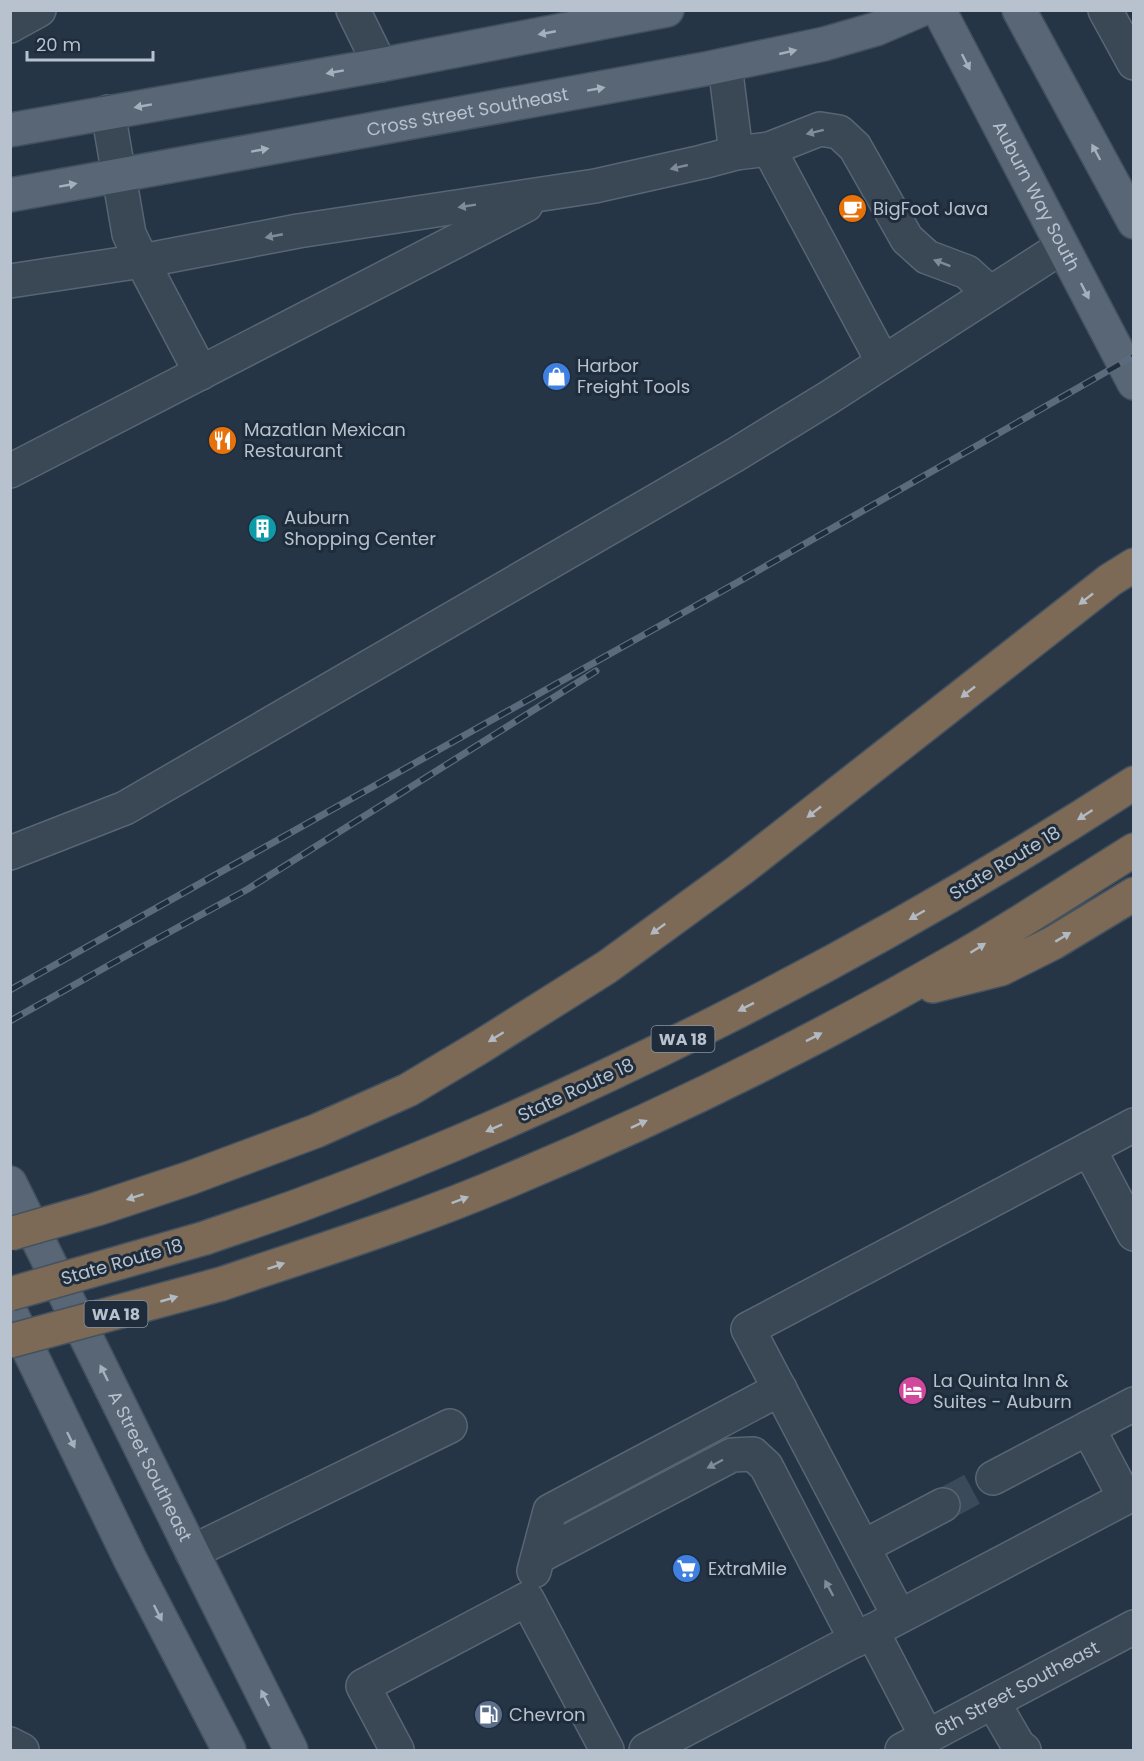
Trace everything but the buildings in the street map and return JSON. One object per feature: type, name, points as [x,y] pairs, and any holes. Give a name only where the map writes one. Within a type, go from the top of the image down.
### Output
[{"type":"highway","points":[[10,1234],[98,1209],[190,1178],[316,1131],[408,1090],[607,967],[740,870],[1110,580],[1134,565]]},
{"type":"highway","name":"State Route 18","points":[[10,1294],[205,1238],[307,1203],[483,1133],[554,1101],[792,984],[995,870],[1134,783]]},
{"type":"highway","name":"WA 18","points":[[10,1341],[221,1284],[398,1225],[512,1180],[713,1089],[890,997],[966,955],[1134,850]]},
{"type":"highway","points":[[890,997],[1001,969],[1053,943],[1134,894]]},
{"type":"main road","points":[[10,130],[380,65],[583,18],[667,10]]},
{"type":"main road","name":"Cross Street Southeast","points":[[10,195],[784,54],[861,34],[920,10]]},
{"type":"main road","name":"Auburn Way South","points":[[939,10],[1134,383]]},
{"type":"main road","points":[[1019,10],[1125,186],[1134,222]]},
{"type":"main road","name":"A Street Southeast","points":[[10,1183],[291,1750]]},
{"type":"main road","points":[[10,1311],[131,1562],[229,1750]]},
{"type":"street","points":[[10,26],[39,10]]},
{"type":"street","points":[[353,10],[380,65]]},
{"type":"street","points":[[1105,10],[1134,63]]},
{"type":"street","points":[[725,65],[736,153]]},
{"type":"street","points":[[108,112],[129,234],[201,373]]},
{"type":"street","points":[[10,280],[141,261],[298,231],[595,186],[736,153],[769,149],[820,129],[839,132],[855,147],[907,239],[927,257],[967,272],[990,293]]},
{"type":"street","points":[[769,149],[883,362]]},
{"type":"street","points":[[10,471],[550,193]]},
{"type":"street","points":[[10,853],[125,808],[735,455],[1062,247]]},
{"type":"street","points":[[915,1744],[876,1629],[863,1547],[748,1329],[1134,1125]]},
{"type":"street","points":[[1089,1149],[1134,1234]]},
{"type":"street","points":[[607,1750],[527,1599],[550,1511],[780,1389]]},
{"type":"street","points":[[993,1478],[1134,1404]]},
{"type":"street","points":[[192,1552],[450,1426]]},
{"type":"street","points":[[646,1750],[1125,1498],[1088,1428]]},
{"type":"street","points":[[538,1557],[732,1455],[753,1454],[766,1466],[876,1629]]},
{"type":"street","points":[[863,1547],[943,1505]]},
{"type":"street","points":[[397,1750],[363,1686],[527,1599]]},
{"type":"street","name":"6th Street Southeast","points":[[915,1744],[1134,1627]]},
{"type":"street","points":[[993,1702],[1018,1745],[1024,1750]]},
{"type":"street","points":[[10,1744],[22,1750]]},
{"type":"tunnel","points":[[943,1505],[993,1478]]},
{"type":"railway","points":[[10,990],[738,582],[1134,356]]},
{"type":"railway","points":[[10,1021],[248,889],[596,671]]},
{"type":"place","name":"BigFoot Java","points":[[852,209]]},
{"type":"place","name":"Harbor Freight Tools","points":[[556,376]]},
{"type":"place","name":"Mazatlan Mexican Restaurant","points":[[223,440]]},
{"type":"place","name":"Auburn Shopping Center","points":[[263,528]]},
{"type":"place","name":"La Quinta Inn & Suites - Auburn","points":[[912,1391]]},
{"type":"place","name":"ExtraMile","points":[[687,1569]]},
{"type":"place","name":"Chevron","points":[[488,1715]]}]
